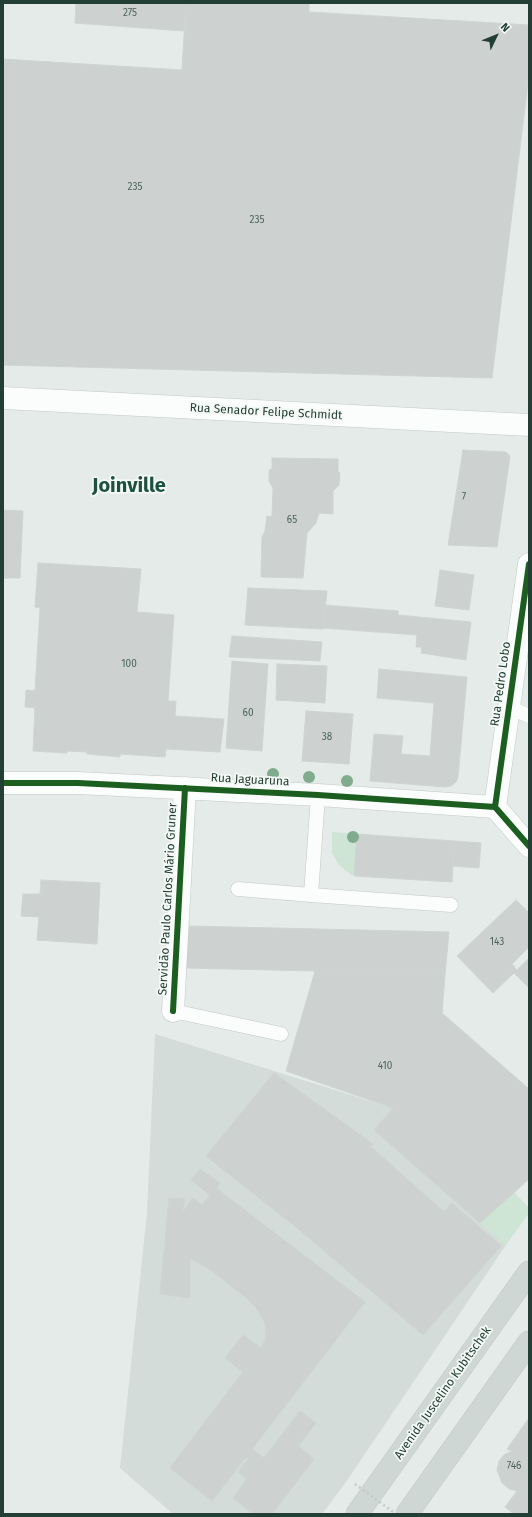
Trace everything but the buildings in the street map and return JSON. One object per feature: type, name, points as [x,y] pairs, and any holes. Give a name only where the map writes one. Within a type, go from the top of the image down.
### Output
[{"type":"main road","name":"Rua Senador Felipe Schmidt","points":[[3,398],[529,425]]},
{"type":"main road","name":"Rua Pedro Lobo","points":[[495,807],[529,564]]},
{"type":"main road","name":"Rua Jaguaruna","points":[[3,783],[78,783],[185,788],[495,807]]},
{"type":"main road","name":"Servidão Paulo Carlos Mário Gruner","points":[[173,1011],[185,788]]},
{"type":"main road","points":[[495,807],[529,846]]},
{"type":"main road","name":"Avenida Juscelino Kubitschek","points":[[358,1514],[529,1272]]},
{"type":"main road","points":[[407,1514],[529,1342]]},
{"type":"lane","points":[[509,707],[529,716]]},
{"type":"lane","points":[[311,895],[318,795]]},
{"type":"lane","points":[[238,889],[452,905]]},
{"type":"lane","points":[[173,1011],[281,1034]]},
{"type":"path","points":[[355,1484],[396,1514]]},
{"type":"shaded area","points":[[155,1034],[393,1108],[374,1130],[506,1245],[346,1482],[322,1514],[173,1514],[120,1468],[147,1213]]},
{"type":"green space","points":[[332,832],[357,834],[354,876],[339,865],[332,853]]},
{"type":"green space","points":[[514,1192],[529,1208],[529,1213],[506,1245],[480,1223]]},
{"type":"cycle path","points":[[495,807],[529,564]]},
{"type":"cycle path","points":[[3,783],[78,783],[318,795],[495,807]]},
{"type":"cycle path","points":[[173,1011],[185,788]]},
{"type":"cycle path","points":[[495,807],[529,846]]},
{"type":"district","name":"Joinville","points":[[129,486]]}]
